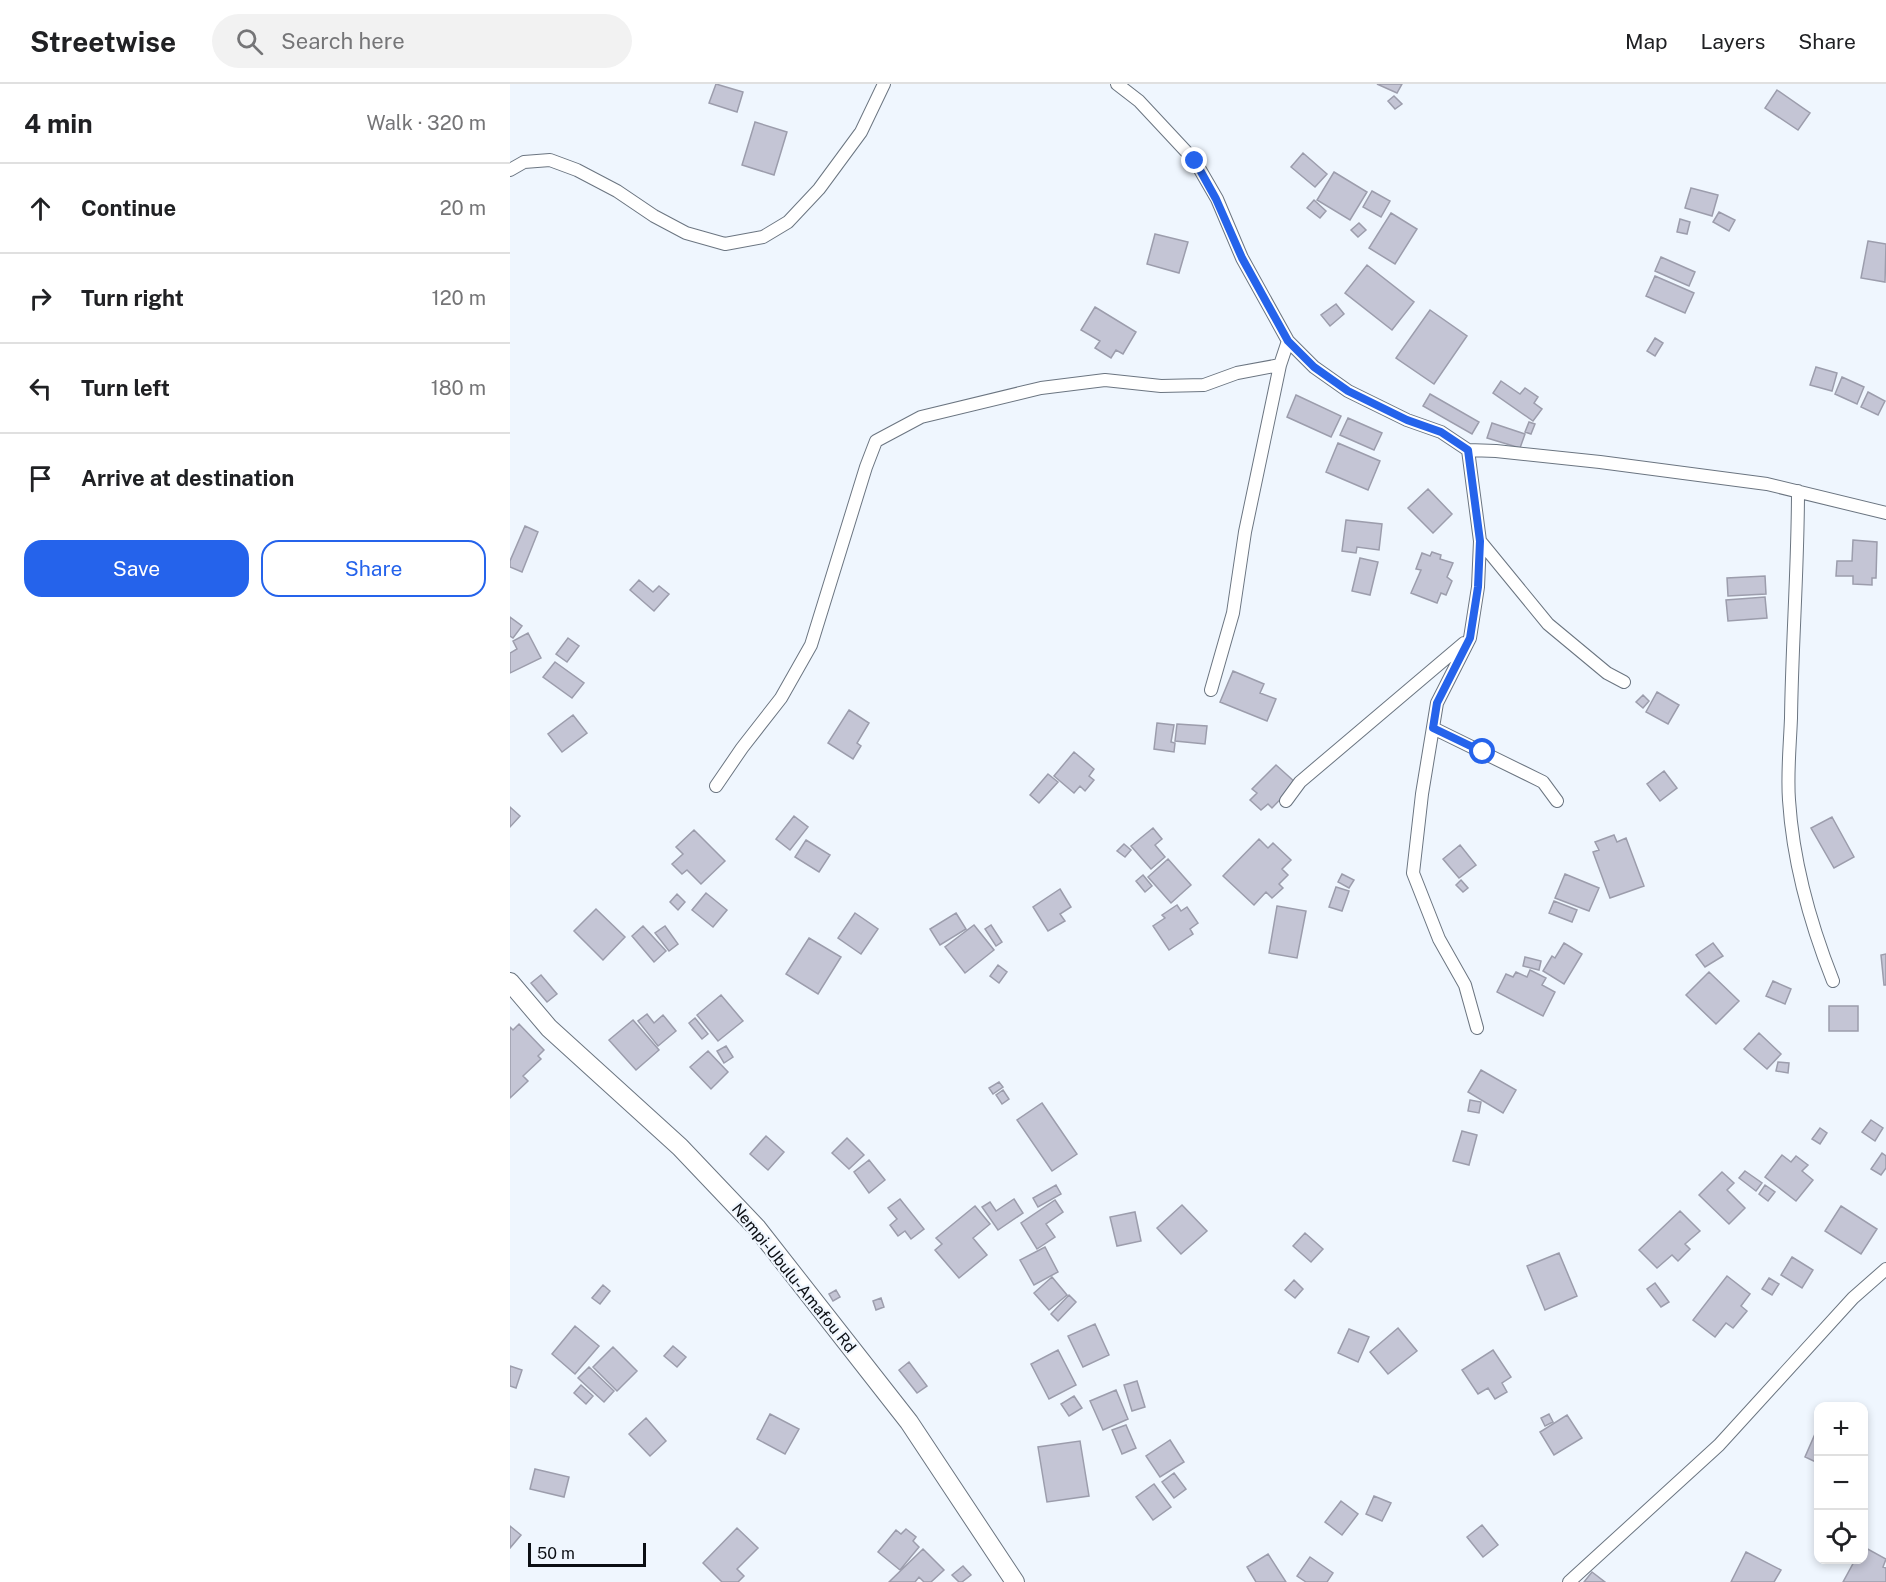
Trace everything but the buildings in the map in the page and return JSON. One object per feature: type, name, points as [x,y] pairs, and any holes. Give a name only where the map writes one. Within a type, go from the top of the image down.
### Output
[{"type":"street","points":[[510,170],[524,162],[550,160],[577,170],[617,191],[654,216],[686,233],[725,244],[763,237],[788,222],[819,189],[861,132],[884,84]]},
{"type":"street","points":[[1117,84],[1139,101],[1195,161],[1216,199],[1242,258],[1288,341],[1314,367],[1348,391],[1407,420],[1441,432],[1468,450],[1689,472],[1767,484],[1886,513]]},
{"type":"street","points":[[1210,690],[1233,613],[1245,532],[1280,365],[1288,341]]},
{"type":"street","points":[[716,786],[781,698],[811,645],[876,441],[921,417],[1041,388],[1105,380],[1161,386],[1204,385],[1237,373],[1280,365]]},
{"type":"street","points":[[1468,450],[1480,541],[1478,587],[1470,638],[1437,703],[1422,794],[1413,873],[1439,939],[1465,985],[1477,1028]]},
{"type":"street","points":[[1798,491],[1798,555],[1792,665],[1789,799],[1797,864],[1818,943],[1833,981]]},
{"type":"street","points":[[1480,541],[1548,624],[1607,673],[1624,682]]},
{"type":"street","points":[[1286,801],[1300,782],[1470,638]]},
{"type":"street","points":[[1433,728],[1543,783],[1557,801]]},
{"type":"street","name":"Nempi-Ubulu-Amafou Rd","points":[[510,982],[549,1028],[680,1148],[757,1227],[909,1422],[1015,1582]]},
{"type":"street","points":[[1569,1582],[1719,1445],[1853,1298],[1886,1269]]},
{"type":"route","points":[[1195,161],[1216,199],[1242,258],[1288,341],[1314,367],[1348,391],[1407,420],[1441,432],[1468,450],[1480,541],[1478,587],[1470,638],[1437,703],[1433,728],[1483,752]]}]
